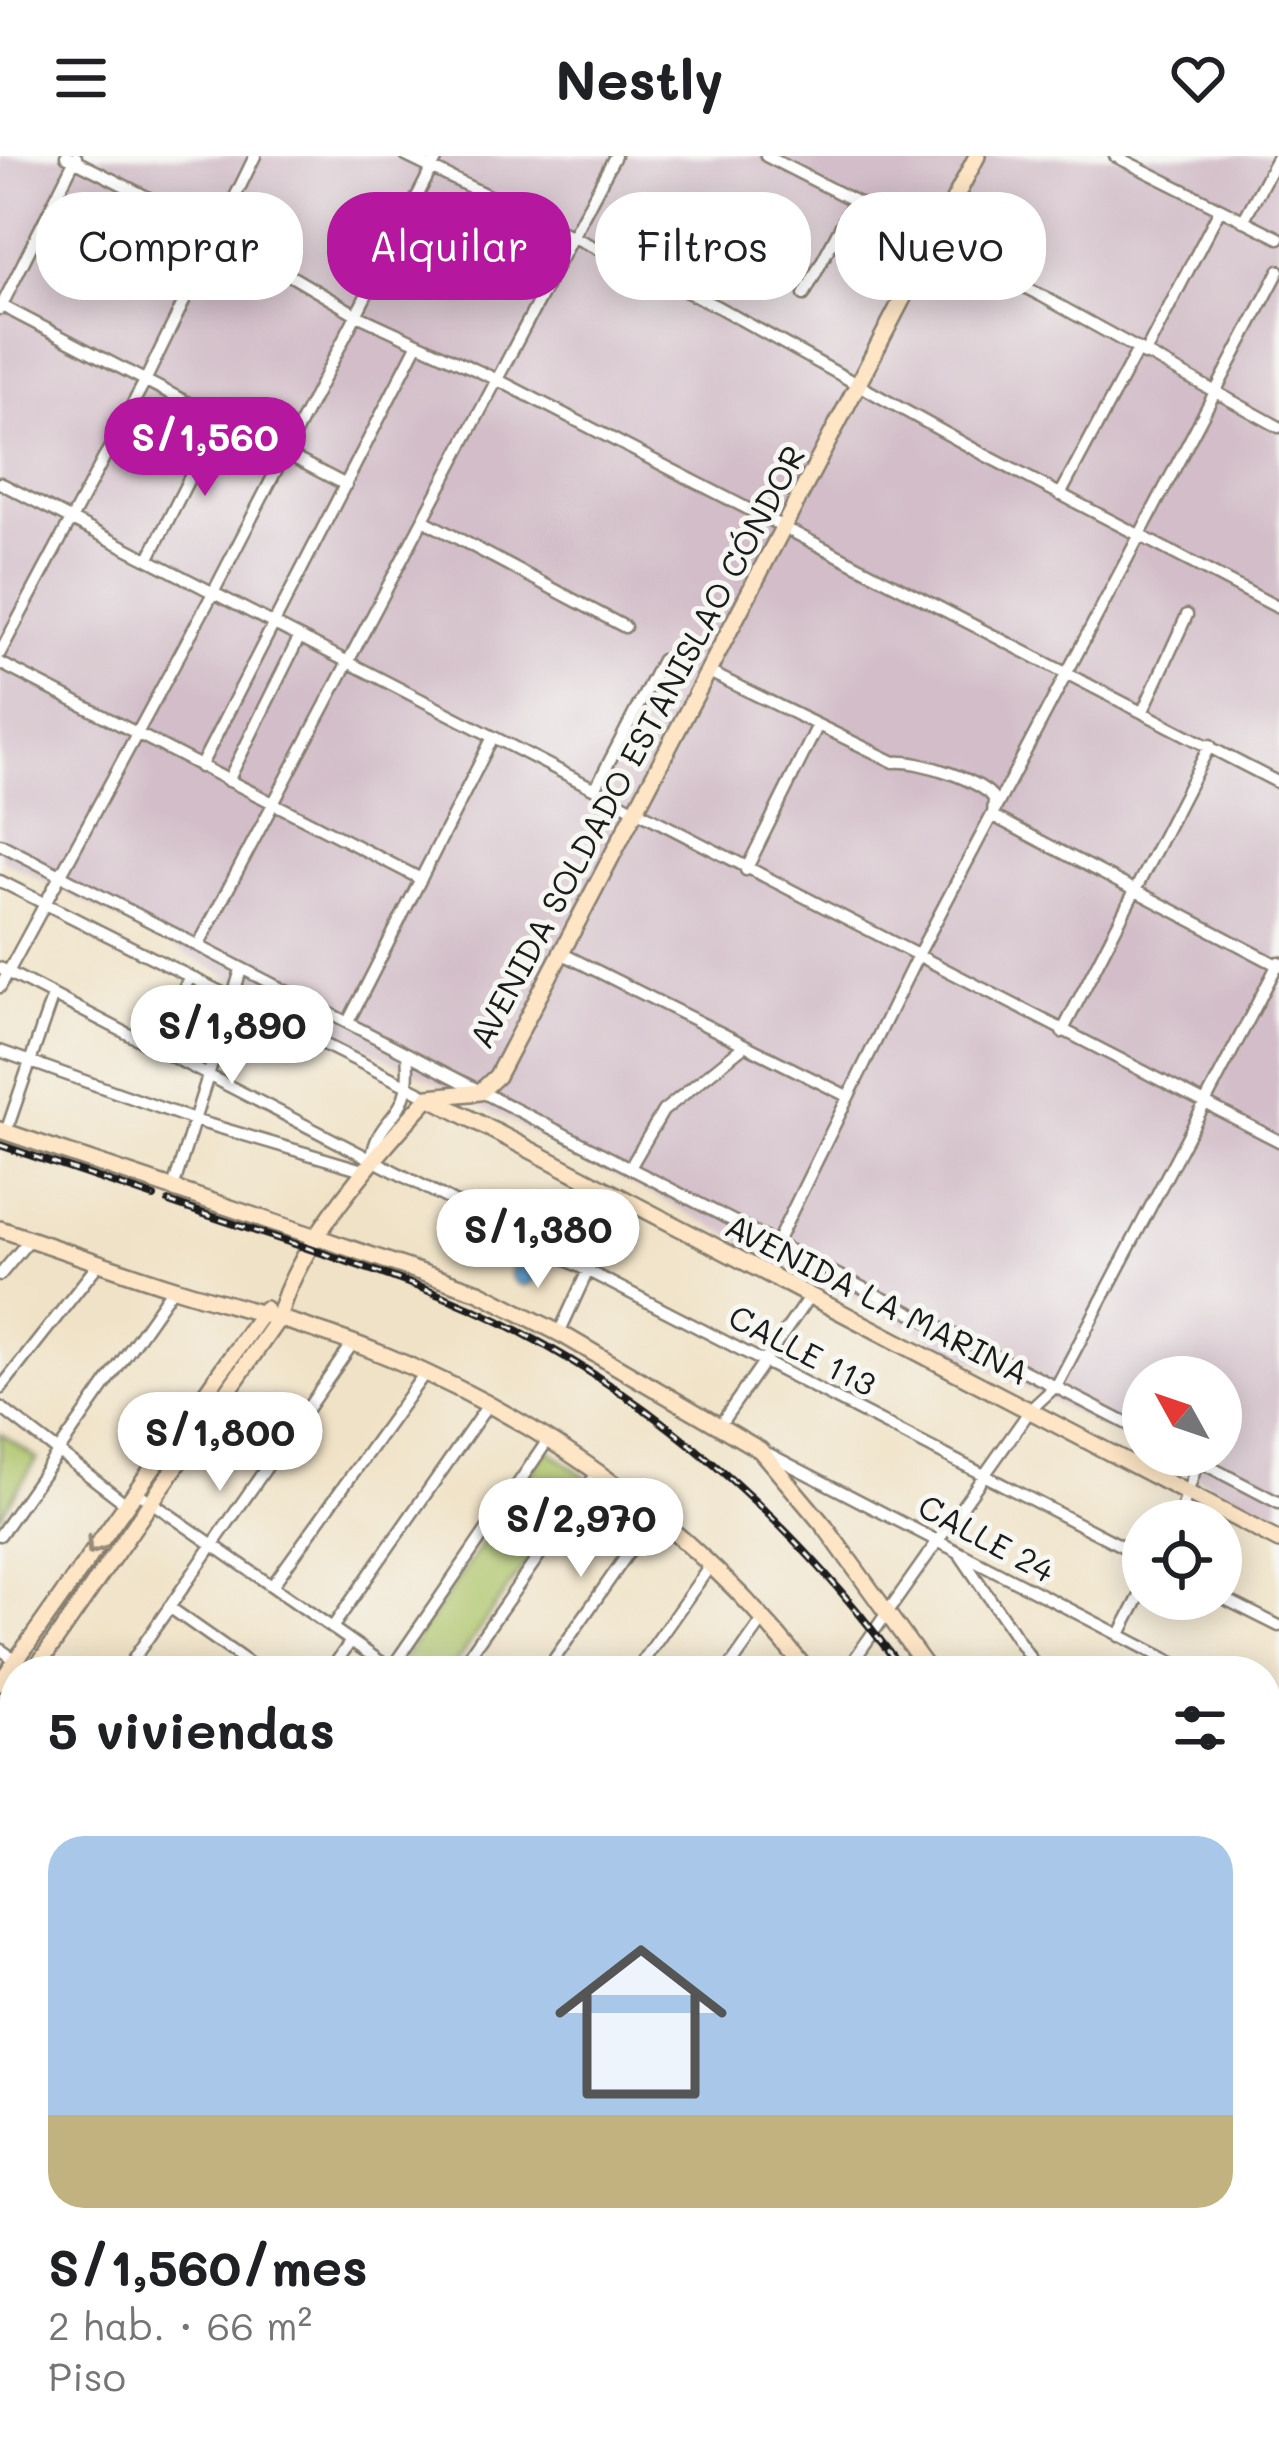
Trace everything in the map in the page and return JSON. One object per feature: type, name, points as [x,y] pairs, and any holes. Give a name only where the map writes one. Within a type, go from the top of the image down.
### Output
[{"type":"street","points":[[237,192],[255,156]]},
{"type":"street","points":[[406,156],[861,382],[1060,495],[1279,608]]},
{"type":"street","points":[[0,988],[4,970],[46,905],[213,593],[438,156]]},
{"type":"street","points":[[198,946],[616,156]]},
{"type":"street","points":[[766,156],[835,193]]},
{"type":"street","points":[[791,169],[798,156]]},
{"type":"street","name":"AVENIDA SOLDADO ESTANISLAO CÓNDOR","points":[[958,192],[977,156]]},
{"type":"street","points":[[1115,156],[1279,238]]},
{"type":"street","points":[[1244,221],[1278,156]]},
{"type":"street","points":[[138,192],[72,158],[1,308],[346,485]]},
{"type":"street","points":[[1060,495],[1220,209]]},
{"type":"street","points":[[811,282],[835,237]]},
{"type":"street","points":[[776,1244],[917,958],[1279,271]]},
{"type":"street","points":[[303,283],[359,316],[500,381],[1279,783]]},
{"type":"street","points":[[1046,298],[1279,427]]},
{"type":"street","points":[[0,653],[184,300]]},
{"type":"street","name":"AVENIDA SOLDADO ESTANISLAO CÓNDOR","points":[[429,1097],[480,1092],[497,1076],[903,300]]},
{"type":"street","points":[[200,767],[418,343]]},
{"type":"street","points":[[149,558],[219,419]]},
{"type":"street","points":[[0,483],[1279,1141]]},
{"type":"street","points":[[425,521],[625,628]]},
{"type":"street","points":[[1143,711],[1187,615]]},
{"type":"street","points":[[228,781],[299,638]]},
{"type":"street","points":[[596,788],[662,660]]},
{"type":"street","points":[[0,663],[421,879]]},
{"type":"street","points":[[709,672],[894,762],[919,761],[977,784],[994,800],[993,816]]},
{"type":"street","points":[[746,870],[817,727]]},
{"type":"street","points":[[348,1022],[493,736]]},
{"type":"street","points":[[1062,1032],[1210,745]]},
{"type":"street","points":[[856,1656],[1030,1409],[1057,1385],[1278,964],[1134,895],[993,816]]},
{"type":"street","name":"AVENIDA LA MARINA","points":[[0,844],[1122,1421]]},
{"type":"street","name":"AVENIDA LA MARINA","points":[[0,881],[232,1003],[429,1097],[1279,1541]]},
{"type":"street","points":[[561,953],[847,1096]]},
{"type":"street","points":[[4,970],[154,1046],[369,1166]]},
{"type":"street","points":[[173,1188],[241,970]]},
{"type":"street","points":[[154,1046],[189,979]]},
{"type":"street","points":[[53,995],[3,1131],[479,1292],[560,1333],[760,1450],[918,1656]]},
{"type":"street","points":[[631,1166],[663,1112],[745,1046]]},
{"type":"street","points":[[0,1051],[197,1121],[369,1166]]},
{"type":"street","points":[[369,1166],[377,1140],[411,1090],[407,1054]]},
{"type":"street","points":[[43,1656],[278,1319],[283,1299],[319,1238],[369,1166],[429,1097]]},
{"type":"street","name":"CALLE 113","points":[[369,1166],[588,1269],[1122,1546]]},
{"type":"street","points":[[560,1333],[621,1199]]},
{"type":"street","points":[[0,1229],[353,1343],[488,1405],[548,1440],[654,1516],[710,1566],[794,1656]]},
{"type":"street","points":[[0,1275],[30,1239]]},
{"type":"street","points":[[0,1390],[100,1262]]},
{"type":"street","points":[[0,1535],[173,1288]]},
{"type":"street","points":[[719,1426],[809,1297]]},
{"type":"street","points":[[19,1656],[257,1313],[283,1299]]},
{"type":"street","points":[[138,1656],[353,1343]]},
{"type":"street","points":[[272,1586],[424,1373]]},
{"type":"street","points":[[332,1628],[488,1405]]},
{"type":"street","points":[[0,1407],[58,1451],[130,1496],[151,1502],[372,1656]]},
{"type":"street","points":[[401,1656],[548,1440]]},
{"type":"street","name":"CALLE 24","points":[[760,1450],[1159,1656]]},
{"type":"street","points":[[469,1656],[597,1473]]},
{"type":"street","points":[[1188,1500],[1192,1476]]},
{"type":"street","points":[[1227,1476],[1279,1503]]},
{"type":"street","points":[[556,1656],[654,1516]]},
{"type":"street","points":[[960,1554],[1029,1656]]},
{"type":"street","points":[[647,1656],[710,1566]]},
{"type":"street","points":[[169,1607],[239,1656]]},
{"type":"street","points":[[1242,1608],[1279,1626]]},
{"type":"street","points":[[738,1656],[763,1620]]},
{"type":"street","points":[[1119,1636],[1127,1620]]},
{"type":"street","points":[[340,1656],[351,1641]]},
{"type":"shaded area","points":[[0,156],[1279,156],[1279,1520],[1196,1476],[1242,1476],[1242,1356],[1122,1356],[1122,1437],[0,858]]},
{"type":"green space","points":[[0,1433],[37,1459],[0,1516]]},
{"type":"green space","points":[[547,1449],[586,1477],[461,1656],[405,1656]]},
{"type":"water","points":[[524,1259],[537,1272],[524,1285],[511,1272]]},
{"type":"railway","points":[[0,1145],[154,1197]]},
{"type":"railway","points":[[169,1202],[429,1291],[499,1321],[566,1358],[631,1400],[752,1498],[806,1553],[892,1656]]}]
